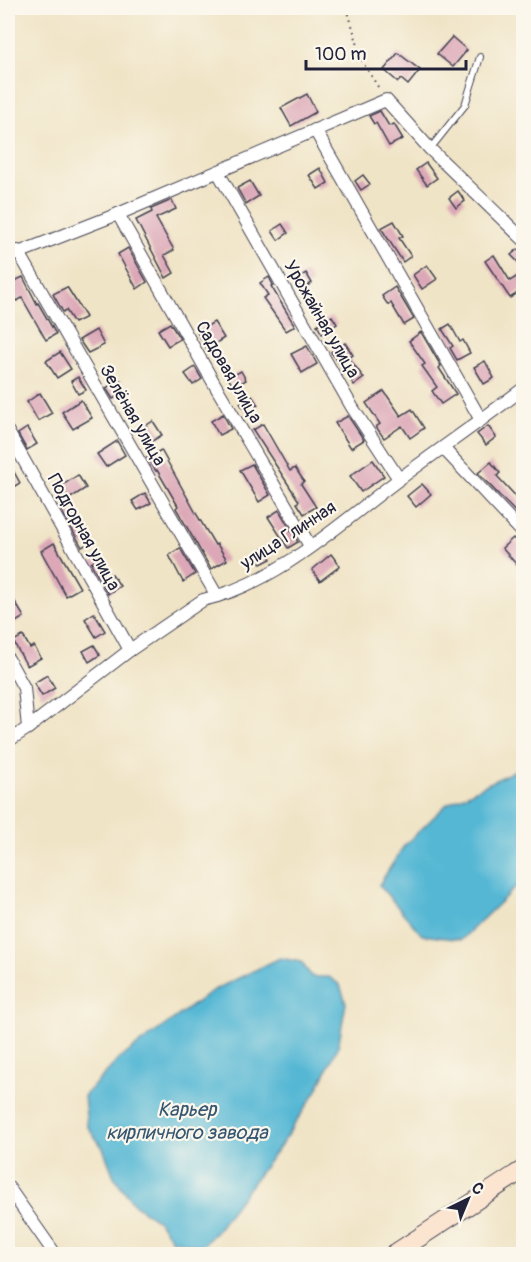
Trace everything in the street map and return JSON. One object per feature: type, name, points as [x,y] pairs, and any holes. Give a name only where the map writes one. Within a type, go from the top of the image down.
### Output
[{"type":"main road","points":[[394,1254],[524,1169]]},
{"type":"street","points":[[13,254],[118,214],[387,100],[430,149],[524,240]]},
{"type":"street","points":[[315,130],[481,420]]},
{"type":"street","name":"Урожайная улица","points":[[218,172],[352,407],[399,479]]},
{"type":"street","name":"Садовая улица","points":[[118,214],[310,546]]},
{"type":"street","name":"Зелёная улица","points":[[13,254],[217,596]]},
{"type":"street","name":"улица Глинная","points":[[8,741],[130,650],[203,600],[260,578],[310,546],[524,388]]},
{"type":"street","name":"Подгорная улица","points":[[8,432],[130,650]]},
{"type":"street","points":[[443,448],[524,534]]},
{"type":"street","points":[[8,659],[24,688],[28,728]]},
{"type":"street","points":[[8,1187],[55,1254]]},
{"type":"lane","points":[[430,149],[465,105],[480,57]]},
{"type":"path","points":[[8,13],[22,8]]},
{"type":"path","points":[[347,8],[363,63],[387,100]]},
{"type":"water","points":[[514,771],[523,771],[523,880],[461,940],[422,935],[379,885],[404,846],[447,804]]},
{"type":"water","name":"Карьер кирпичного завода","points":[[280,958],[301,962],[312,977],[329,977],[340,985],[346,1003],[338,1047],[316,1092],[280,1146],[214,1234],[202,1246],[172,1240],[159,1222],[134,1204],[114,1177],[103,1148],[87,1126],[84,1096],[119,1059],[212,991]]},
{"type":"building","points":[[452,37],[467,50],[453,67],[437,54]]},
{"type":"building","points":[[398,53],[420,70],[408,85],[401,79],[398,82],[384,70]]},
{"type":"building","points":[[307,94],[316,112],[291,126],[281,108]]},
{"type":"building","points":[[380,111],[389,126],[394,124],[403,139],[389,146],[376,123],[374,124],[369,116]]},
{"type":"building","points":[[426,163],[437,178],[427,185],[416,170]]},
{"type":"building","points":[[320,168],[328,183],[318,189],[309,175]]},
{"type":"building","points":[[363,175],[370,184],[361,190],[355,181]]},
{"type":"building","points":[[250,181],[259,196],[246,204],[237,188]]},
{"type":"building","points":[[458,191],[465,201],[456,208],[449,198]]},
{"type":"building","points":[[172,200],[176,209],[156,218],[174,250],[164,255],[174,273],[166,278],[136,220],[152,212],[151,209]]},
{"type":"building","points":[[394,221],[403,236],[399,238],[411,256],[403,262],[381,228]]},
{"type":"building","points":[[282,224],[288,233],[278,240],[272,231]]},
{"type":"building","points":[[128,248],[147,282],[137,289],[118,254]]},
{"type":"building","points":[[518,249],[524,255],[524,268],[511,255]]},
{"type":"building","points":[[494,255],[510,281],[524,272],[524,289],[510,298],[485,261]]},
{"type":"building","points":[[427,265],[437,279],[422,289],[413,275]]},
{"type":"building","points":[[306,273],[312,283],[302,289],[296,279]]},
{"type":"building","points":[[23,277],[56,334],[46,340],[22,298],[17,301],[8,284]]},
{"type":"building","points":[[269,277],[273,285],[271,286],[295,326],[286,331],[263,298],[268,295],[260,283]]},
{"type":"building","points":[[67,287],[86,317],[74,323],[66,310],[63,312],[53,294]]},
{"type":"building","points":[[395,287],[414,319],[404,325],[391,303],[388,305],[382,296]]},
{"type":"building","points":[[332,316],[337,324],[322,334],[317,325]]},
{"type":"building","points":[[214,322],[224,338],[207,349],[197,332]]},
{"type":"building","points":[[170,323],[180,339],[168,346],[158,330]]},
{"type":"building","points":[[450,324],[460,342],[463,340],[470,353],[457,360],[450,348],[453,346],[442,329]]},
{"type":"building","points":[[96,330],[104,345],[88,353],[79,340]]},
{"type":"building","points":[[421,332],[441,366],[439,368],[456,394],[441,404],[432,391],[437,387],[422,366],[425,364],[409,341]]},
{"type":"building","points":[[345,343],[353,355],[349,358],[364,378],[354,385],[331,352]]},
{"type":"building","points":[[307,346],[317,364],[302,373],[291,354]]},
{"type":"building","points":[[60,352],[71,369],[57,378],[46,361]]},
{"type":"building","points":[[485,361],[494,378],[484,384],[474,367]]},
{"type":"building","points":[[195,367],[202,379],[193,385],[185,374]]},
{"type":"building","points":[[241,371],[246,380],[234,387],[228,378]]},
{"type":"building","points":[[78,377],[86,390],[78,394],[71,381]]},
{"type":"building","points":[[120,380],[126,392],[113,399],[106,388]]},
{"type":"building","points":[[384,391],[401,416],[412,409],[424,428],[410,438],[402,426],[384,438],[376,427],[380,424],[366,403]]},
{"type":"building","points":[[40,393],[52,413],[38,421],[27,402]]},
{"type":"building","points":[[252,396],[258,405],[246,412],[240,403]]},
{"type":"building","points":[[81,400],[92,418],[73,429],[62,412]]},
{"type":"building","points":[[223,414],[231,429],[219,435],[211,421]]},
{"type":"building","points":[[348,416],[364,440],[351,448],[335,423]]},
{"type":"building","points":[[153,421],[162,435],[149,443],[141,429]]},
{"type":"building","points":[[263,424],[290,471],[295,468],[304,481],[301,484],[316,507],[304,514],[297,503],[299,501],[253,430]]},
{"type":"building","points":[[488,426],[496,437],[486,445],[477,434]]},
{"type":"building","points":[[27,428],[37,444],[27,450],[18,434]]},
{"type":"building","points":[[117,441],[125,455],[106,467],[97,454]]},
{"type":"building","points":[[8,448],[13,458],[8,461]]},
{"type":"building","points":[[161,450],[215,545],[217,544],[227,560],[211,569],[176,508],[178,506],[157,470],[147,458]]},
{"type":"building","points":[[373,460],[384,476],[361,492],[350,476]]},
{"type":"building","points":[[8,461],[20,483],[8,490]]},
{"type":"building","points":[[491,462],[500,473],[497,476],[524,505],[524,521],[478,473]]},
{"type":"building","points":[[252,464],[270,495],[259,502],[240,470]]},
{"type":"building","points":[[78,475],[86,488],[69,499],[60,487]]},
{"type":"building","points":[[422,484],[431,494],[416,507],[407,496]]},
{"type":"building","points":[[145,493],[151,503],[138,510],[132,501]]},
{"type":"building","points":[[71,504],[93,541],[82,547],[61,510]]},
{"type":"building","points":[[279,510],[298,542],[288,548],[268,517]]},
{"type":"building","points":[[513,538],[524,549],[524,559],[517,565],[502,548]]},
{"type":"building","points":[[54,543],[80,588],[66,596],[41,551]]},
{"type":"building","points":[[180,548],[195,574],[183,582],[169,555]]},
{"type":"building","points":[[264,548],[271,559],[261,564],[255,553]]},
{"type":"building","points":[[331,554],[340,566],[320,581],[312,570]]},
{"type":"building","points":[[99,558],[110,576],[112,574],[120,586],[108,594],[91,563]]},
{"type":"building","points":[[8,590],[24,617],[8,627]]},
{"type":"building","points":[[94,613],[105,631],[96,637],[85,619]]},
{"type":"building","points":[[23,636],[30,648],[34,646],[41,658],[27,666],[13,641]]},
{"type":"building","points":[[94,645],[100,655],[89,662],[83,651]]},
{"type":"building","points":[[47,675],[55,688],[42,696],[34,683]]}]
